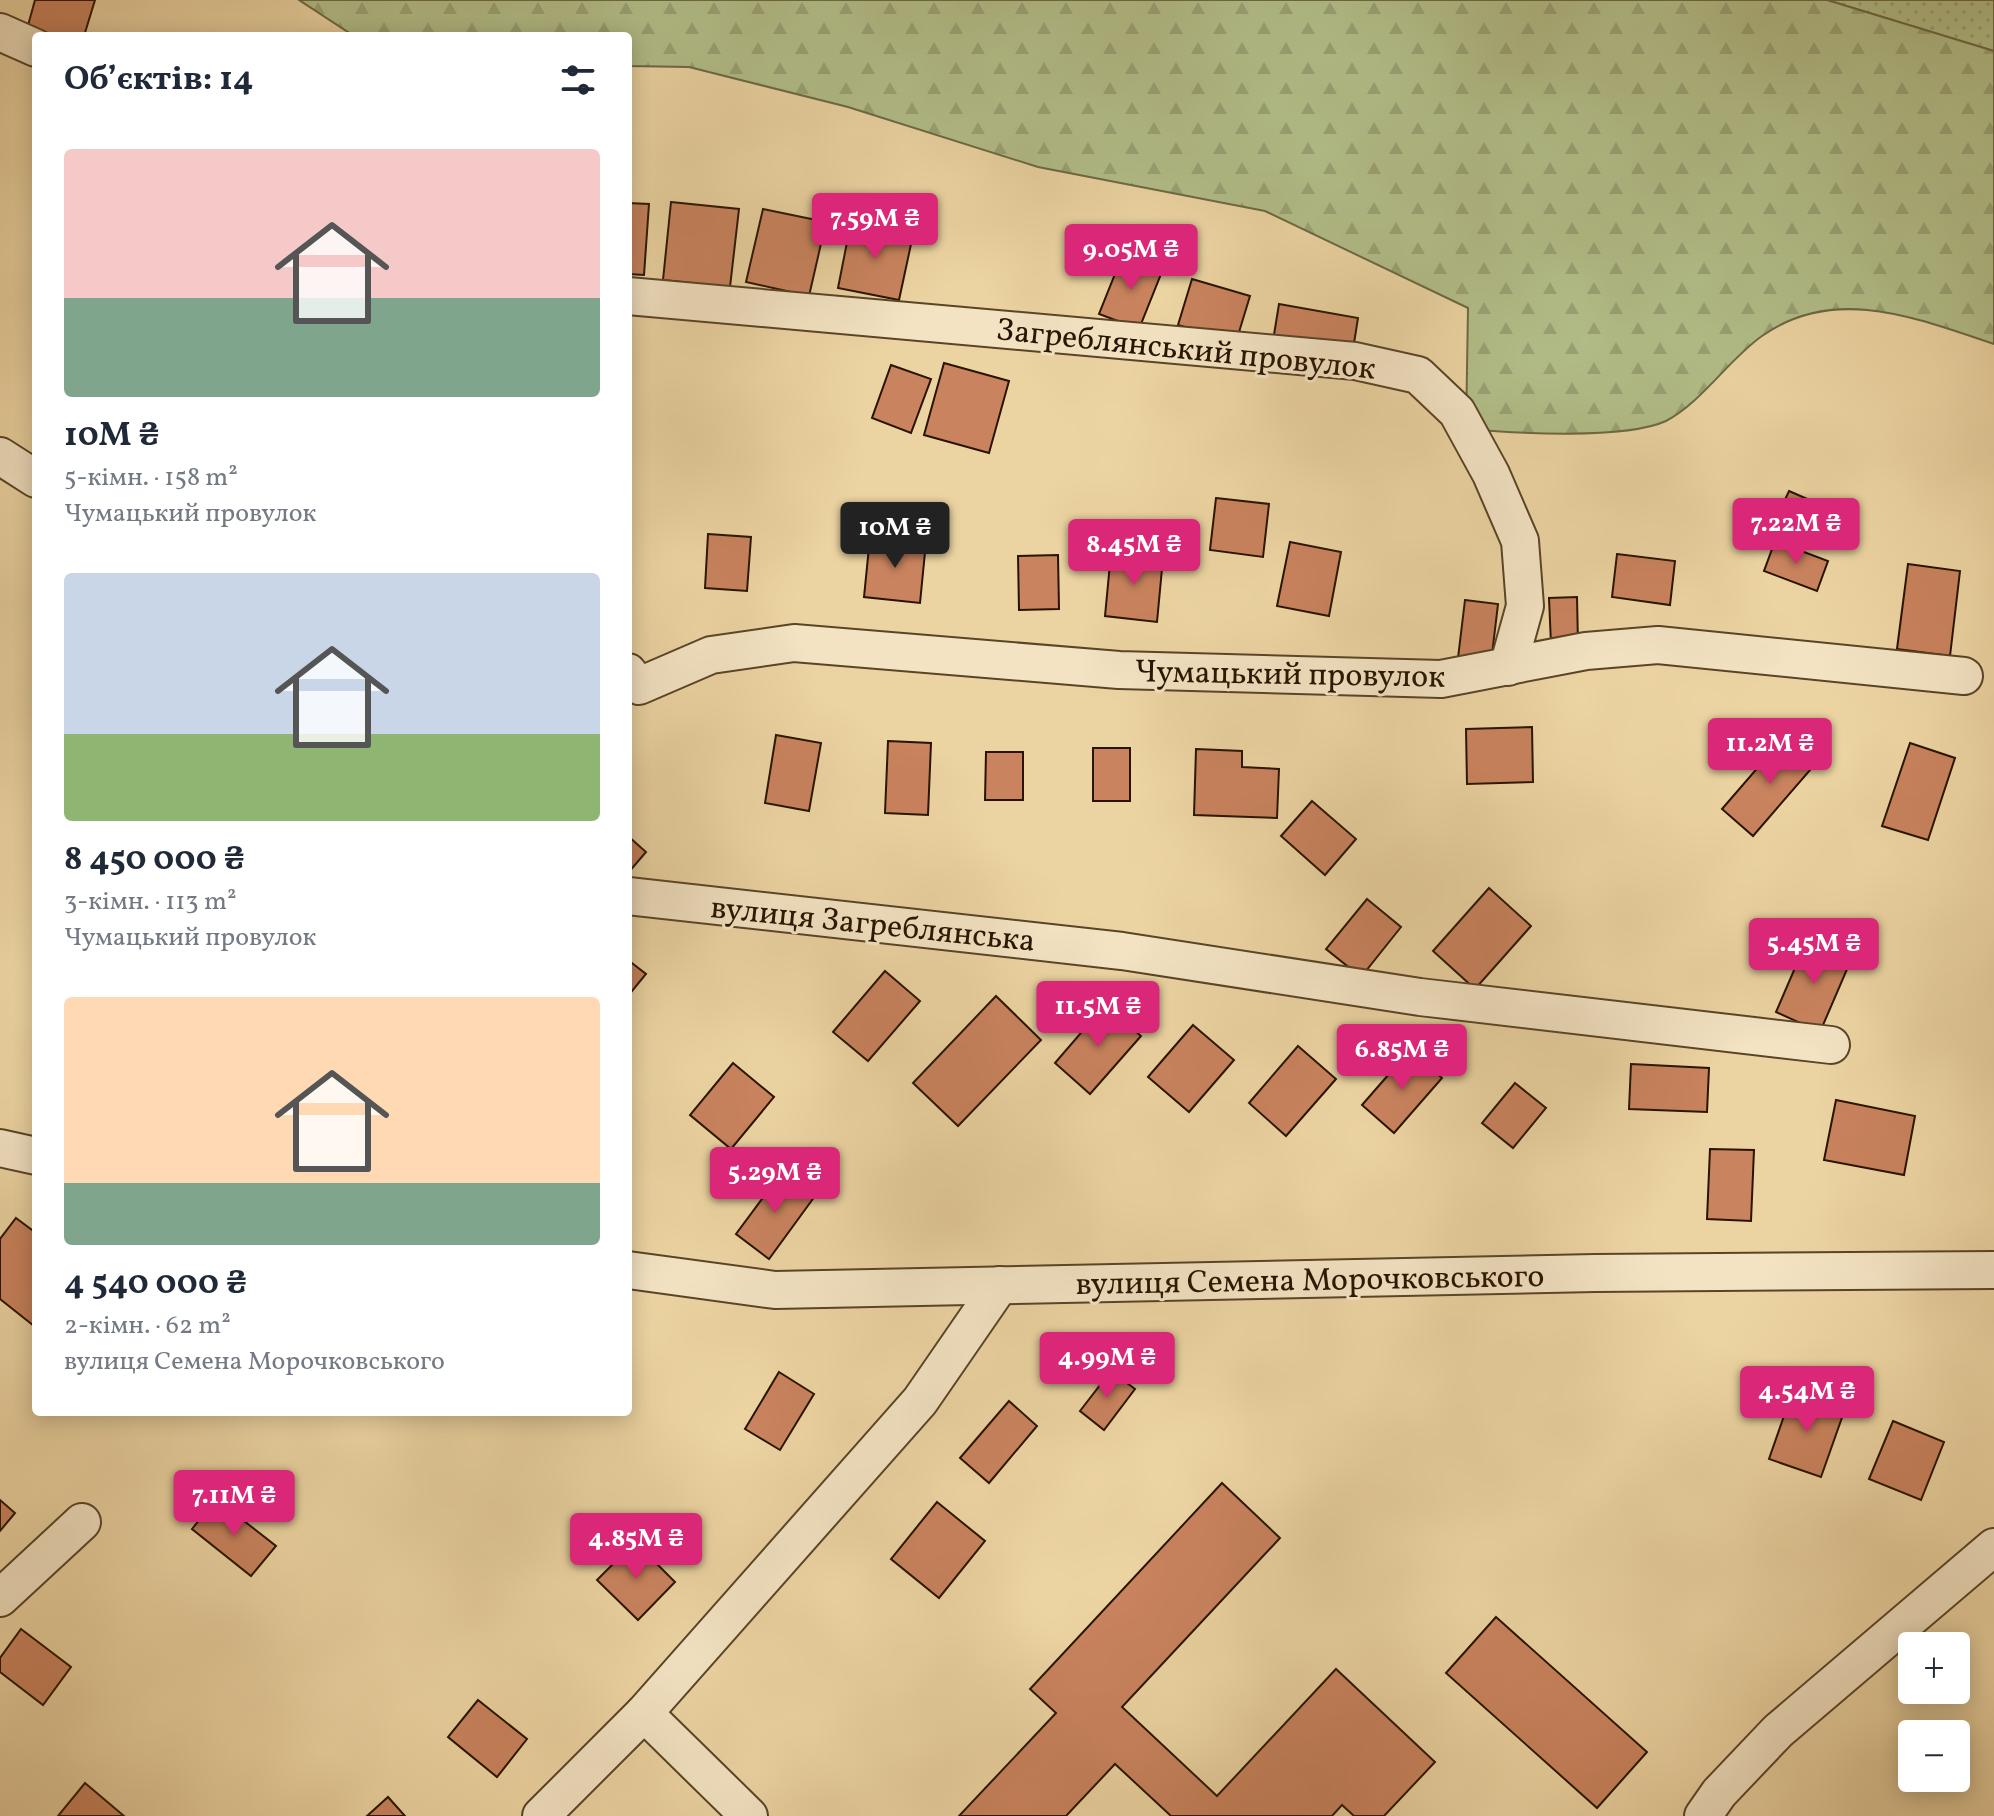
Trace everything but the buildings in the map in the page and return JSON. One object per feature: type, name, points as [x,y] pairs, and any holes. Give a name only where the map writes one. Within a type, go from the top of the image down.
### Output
[{"type":"street","points":[[0,32],[32,46]]},
{"type":"street","name":"Загреблянський провулок","points":[[632,296],[1355,361],[1418,375],[1457,412],[1491,474],[1520,541],[1525,606],[1508,667]]},
{"type":"street","points":[[0,456],[32,476]]},
{"type":"street","name":"Чумацький провулок","points":[[632,684],[711,655],[794,643],[1119,670],[1441,679],[1586,651],[1658,645],[1964,676]]},
{"type":"street","name":"вулиця Загреблянська","points":[[632,896],[1122,951],[1420,997],[1831,1045]]},
{"type":"street","points":[[0,1148],[32,1155]]},
{"type":"street","name":"вулиця Семена Морочковського","points":[[632,1271],[775,1290],[1595,1273],[1994,1270]]},
{"type":"street","points":[[541,1816],[644,1713],[920,1401],[1000,1285]]},
{"type":"street","points":[[0,1598],[82,1522]]},
{"type":"street","points":[[1703,1816],[1719,1793],[1778,1731],[1994,1547]]},
{"type":"street","points":[[644,1713],[749,1816]]},
{"type":"green space","points":[[299,0],[1827,0],[1994,51],[1994,344],[1936,325],[1877,311],[1847,309],[1818,312],[1790,320],[1762,336],[1691,403],[1666,421],[1624,431],[1597,433],[1466,429],[1468,308],[1265,211],[1038,167],[848,107],[689,67],[632,66],[632,32],[348,32]]},
{"type":"green space","points":[[1827,0],[1994,0],[1994,51]]}]
